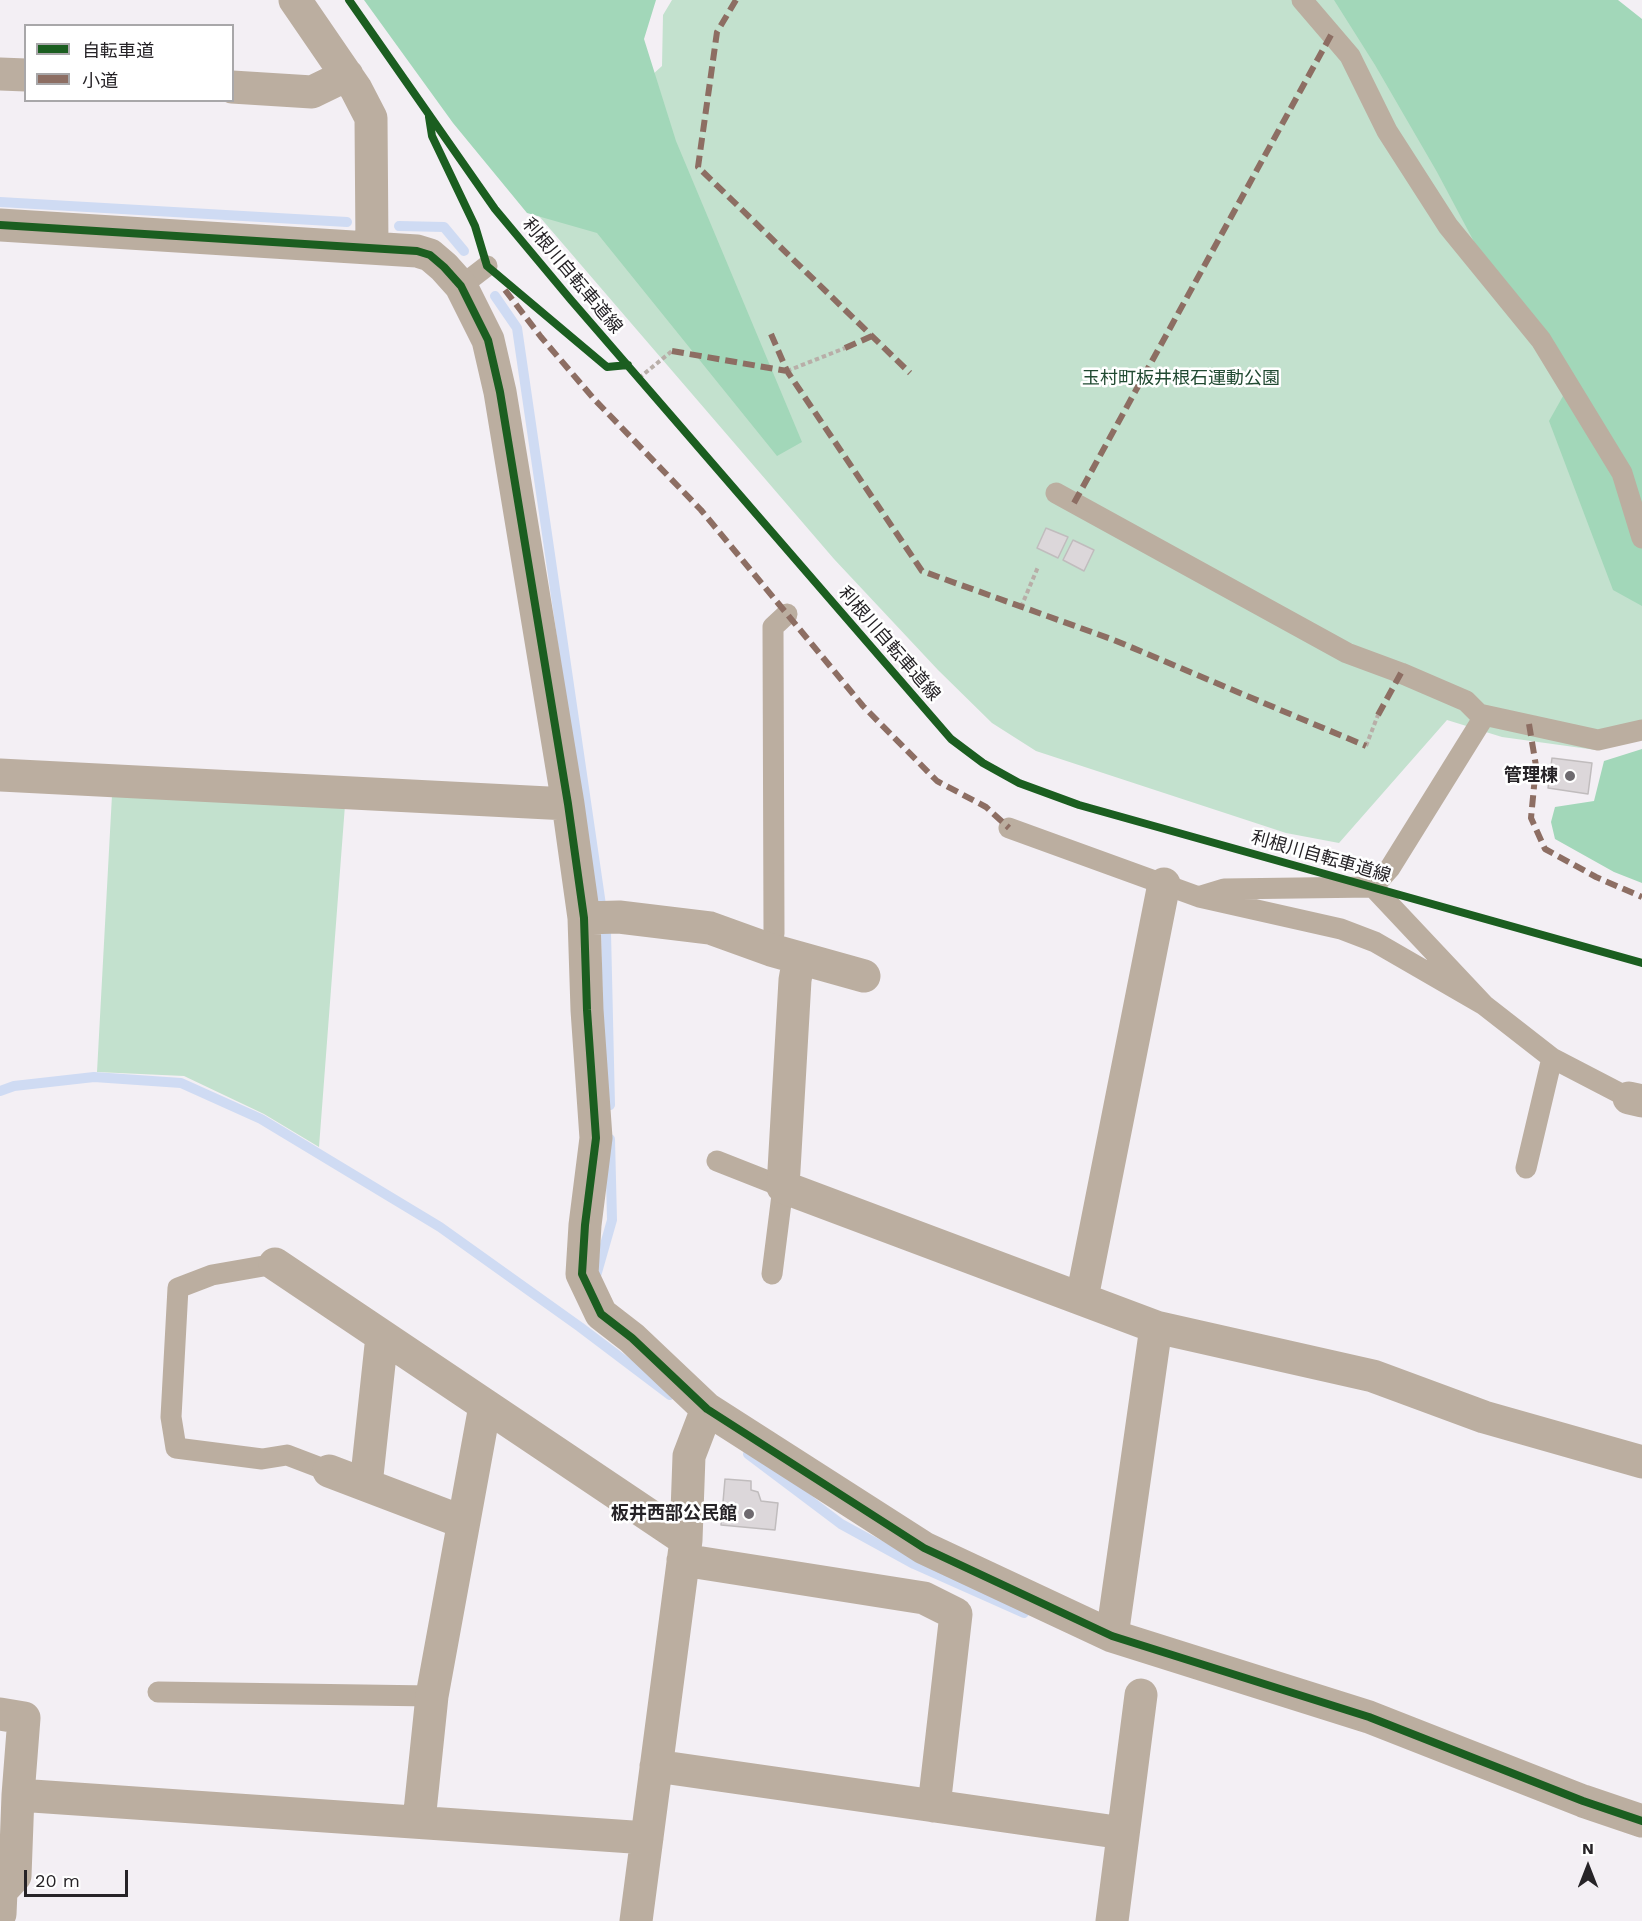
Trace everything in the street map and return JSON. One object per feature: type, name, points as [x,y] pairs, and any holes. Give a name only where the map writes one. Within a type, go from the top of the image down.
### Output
[{"type":"street","points":[[295,0],[347,75],[371,118],[372,247]]},
{"type":"street","points":[[0,74],[24,75]]},
{"type":"street","points":[[234,87],[312,92],[347,75]]},
{"type":"street","points":[[0,225],[417,251],[430,255],[461,286],[488,340],[500,392],[568,804],[584,918],[587,1010],[596,1138],[585,1225],[582,1274],[601,1314],[632,1338],[707,1409],[924,1548],[1112,1635],[1369,1717],[1583,1802],[1642,1821]]},
{"type":"street","points":[[0,775],[568,804]]},
{"type":"street","points":[[1082,1298],[1164,884]]},
{"type":"street","points":[[584,918],[619,917],[710,928],[785,954],[864,976]]},
{"type":"street","points":[[785,954],[795,980],[783,1187],[1156,1327],[1373,1376],[1485,1418],[1642,1462]]},
{"type":"street","points":[[275,1264],[485,1406],[684,1550],[924,1598],[956,1614],[934,1806]]},
{"type":"street","points":[[1112,1635],[1156,1327]]},
{"type":"street","points":[[366,1485],[382,1336]]},
{"type":"street","points":[[419,1821],[432,1696],[485,1406]]},
{"type":"street","points":[[636,1921],[684,1550],[689,1456],[707,1409]]},
{"type":"street","points":[[329,1471],[463,1522]]},
{"type":"street","points":[[1112,1921],[1140,1695]]},
{"type":"street","points":[[0,1714],[24,1718],[15,1875],[2,1891],[0,1914]]},
{"type":"street","points":[[656,1766],[1123,1833]]},
{"type":"street","points":[[18,1795],[647,1838]]},
{"type":"lane","points":[[1302,0],[1350,56],[1387,131],[1448,226],[1541,340],[1622,472],[1642,538]]},
{"type":"lane","points":[[461,286],[487,266]]},
{"type":"lane","points":[[1056,493],[1347,653],[1466,701],[1482,720],[1390,868],[1373,887],[1224,889],[1199,897]]},
{"type":"lane","points":[[785,954],[774,933],[773,627],[787,614]]},
{"type":"lane","points":[[1479,714],[1598,740],[1642,730]]},
{"type":"lane","points":[[1010,828],[1199,897],[1341,929],[1374,942],[1484,1005],[1552,1058],[1636,1099]]},
{"type":"lane","points":[[1373,887],[1484,1005]]},
{"type":"lane","points":[[1526,1168],[1552,1058]]},
{"type":"lane","points":[[717,1161],[783,1187],[772,1274]]},
{"type":"lane","points":[[275,1264],[212,1275],[178,1288],[171,1417],[177,1448],[262,1459],[287,1455],[329,1471]]},
{"type":"lane","points":[[158,1692],[432,1696]]},
{"type":"path","points":[[787,371],[845,348]]},
{"type":"path","points":[[647,387],[636,375],[672,351]]},
{"type":"path","points":[[1021,607],[1038,567]]},
{"type":"path","points":[[1366,746],[1378,716]]},
{"type":"green space","points":[[364,0],[656,0],[644,39],[676,141],[802,442],[777,456],[597,233],[527,213],[453,123]]},
{"type":"green space","name":"玉村町板井根石運動公園","points":[[672,0],[1415,0],[1642,423],[1642,737],[1596,750],[1502,737],[1447,720],[1339,843],[1286,833],[1036,751],[992,723],[938,670],[834,559],[520,194],[662,66],[663,15]]},
{"type":"green space","points":[[1334,0],[1618,0],[1642,19],[1642,606],[1613,590],[1549,421],[1567,389],[1505,300],[1437,172]]},
{"type":"green space","points":[[1642,749],[1642,883],[1614,872],[1555,839],[1551,822],[1555,807],[1594,801],[1604,761]]},
{"type":"green space","points":[[112,795],[345,805],[319,1147],[264,1114],[184,1076],[97,1072]]},
{"type":"building","points":[[1046,528],[1068,537],[1058,558],[1037,548]]},
{"type":"building","points":[[1073,540],[1094,550],[1084,571],[1063,560]]},
{"type":"building","name":"管理棟","points":[[1552,758],[1592,763],[1588,794],[1548,788]]},
{"type":"building","name":"板井西部公民館","points":[[725,1479],[751,1481],[751,1490],[758,1492],[761,1501],[778,1503],[775,1530],[721,1525]]},
{"type":"waterway","points":[[0,202],[347,222]]},
{"type":"waterway","points":[[399,226],[444,227],[464,251]]},
{"type":"waterway","points":[[495,296],[517,328],[601,905]]},
{"type":"waterway","points":[[606,932],[610,1105]]},
{"type":"waterway","points":[[0,1091],[14,1086],[94,1077],[181,1083],[261,1119],[440,1227],[580,1327],[670,1395]]},
{"type":"waterway","points":[[596,1276],[612,1220],[610,1139]]},
{"type":"waterway","points":[[748,1454],[841,1524],[914,1564],[1024,1613]]},
{"type":"marked path","points":[[736,0],[717,32],[698,167],[910,373]]},
{"type":"marked path","points":[[1074,503],[1331,35]]},
{"type":"marked path","points":[[505,290],[541,337],[594,399],[701,510],[863,706],[937,781],[986,807],[1009,828]]},
{"type":"marked path","points":[[771,334],[787,371],[922,571],[1114,640],[1366,746]]},
{"type":"marked path","points":[[845,348],[872,336]]},
{"type":"marked path","points":[[672,351],[787,371]]},
{"type":"marked path","points":[[1378,715],[1401,673]]},
{"type":"marked path","points":[[1529,724],[1536,766],[1531,818],[1545,849],[1596,877],[1642,897]]},
{"type":"cycle path","name":"利根川自転車道線","points":[[349,0],[495,209],[951,739],[983,763],[1019,783],[1079,805],[1642,963]]},
{"type":"cycle path","points":[[429,117],[432,136],[475,226],[487,266],[607,367],[628,365]]},
{"type":"cycle path","points":[[0,225],[417,251],[430,255],[461,286],[488,340],[500,392],[568,804],[584,918],[587,1010],[596,1138],[585,1225],[582,1274],[601,1314],[632,1338],[707,1409],[924,1548],[1112,1636],[1369,1717],[1583,1801],[1642,1821]]},
{"type":"place","name":"管理棟","points":[[1570,776]]},
{"type":"place","name":"板井西部公民館","points":[[749,1514]]}]
